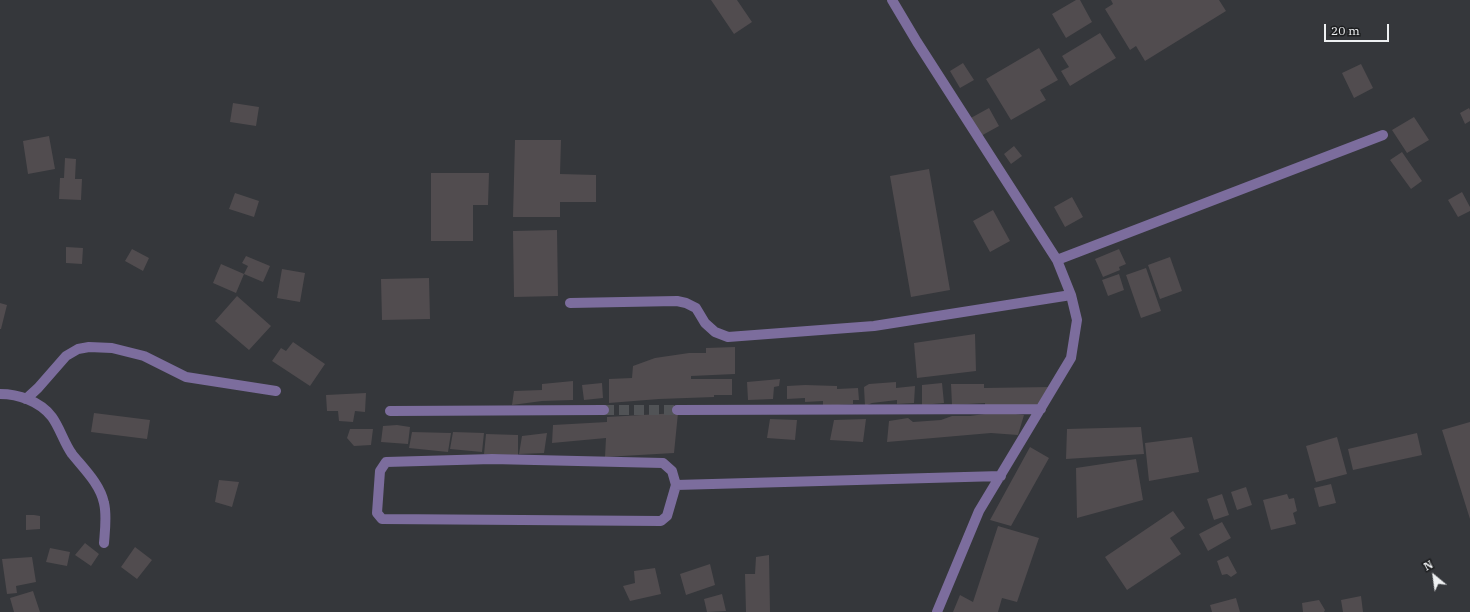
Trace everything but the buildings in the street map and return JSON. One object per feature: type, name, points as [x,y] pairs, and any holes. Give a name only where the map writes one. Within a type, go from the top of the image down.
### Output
[{"type":"street","points":[[892,0],[917,42],[1057,260],[1071,295],[1077,320],[1071,358],[979,512],[937,612]]},
{"type":"street","points":[[1057,260],[1383,135]]},
{"type":"street","points":[[570,303],[677,301],[686,303],[696,308],[705,323],[715,332],[728,338],[874,326],[1071,295]]},
{"type":"street","points":[[26,399],[38,388],[66,356],[78,349],[89,347],[112,348],[144,356],[186,377],[276,390]]},
{"type":"street","points":[[0,394],[11,394],[38,404],[52,416],[71,452],[98,488],[104,503],[104,543]]},
{"type":"street","points":[[677,410],[1041,409]]},
{"type":"street","points":[[390,411],[604,410]]},
{"type":"street","points":[[492,459],[664,463],[672,471],[676,485],[667,516],[661,520],[382,519],[377,513],[380,472],[386,462],[492,459]]},
{"type":"street","points":[[676,485],[1001,476]]},
{"type":"tunnel","points":[[604,410],[677,410]]}]
